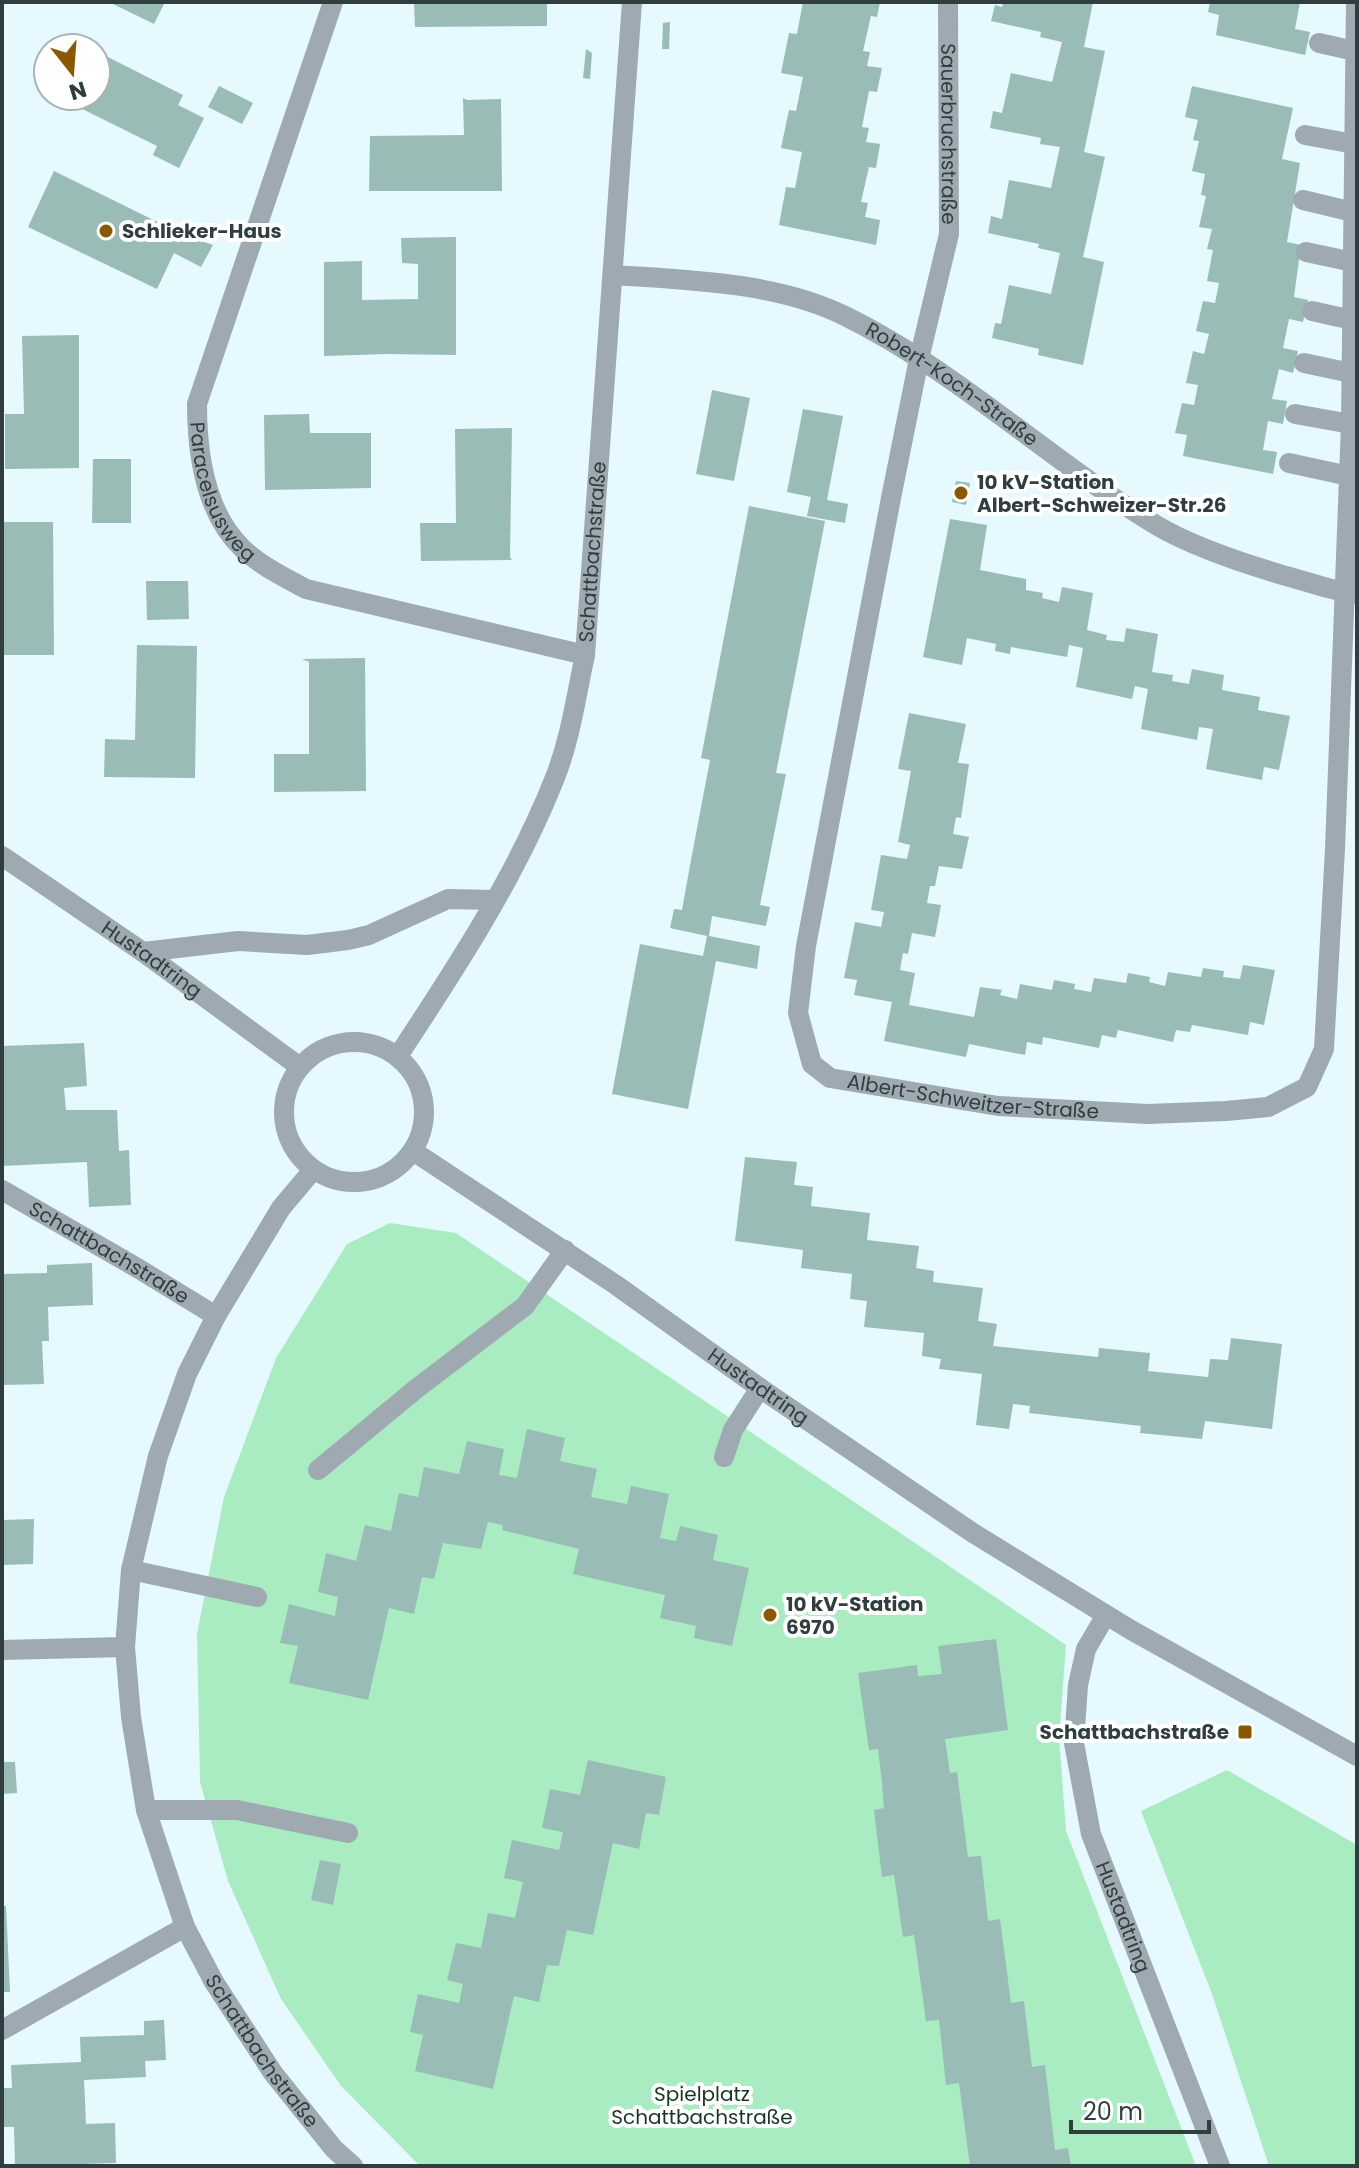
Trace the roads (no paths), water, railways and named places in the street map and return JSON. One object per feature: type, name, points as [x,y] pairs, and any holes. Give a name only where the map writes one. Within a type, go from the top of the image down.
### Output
[{"type":"street","name":"Paracelsusweg","points":[[333,2],[197,404],[199,455],[212,497],[224,523],[242,548],[271,571],[306,589],[585,655]]},
{"type":"street","name":"Schattbachstraße","points":[[398,1056],[462,959],[495,900],[555,779],[573,714],[585,655],[632,2]]},
{"type":"street","name":"Sauerbruchstraße","points":[[919,359],[949,234],[948,2]]},
{"type":"street","points":[[1351,593],[1352,503],[1349,476],[1354,401],[1351,373],[1355,295],[1356,2]]},
{"type":"street","points":[[1319,43],[1355,51]]},
{"type":"street","points":[[1305,135],[1354,144]]},
{"type":"street","points":[[1303,200],[1353,212]]},
{"type":"street","points":[[1306,252],[1353,262]]},
{"type":"street","name":"Robert-Koch-Straße","points":[[613,275],[693,280],[798,299],[843,315],[919,359],[1075,471],[1159,526],[1245,564],[1351,593]]},
{"type":"street","points":[[1312,311],[1352,320]]},
{"type":"street","name":"Albert-Schweitzer-Straße","points":[[919,359],[800,979],[798,1013],[808,1052],[812,1064],[830,1078],[998,1106],[1148,1114],[1268,1107],[1307,1087],[1324,1049],[1328,1006],[1351,593]]},
{"type":"street","points":[[1304,363],[1351,373]]},
{"type":"street","points":[[1295,414],[1351,424]]},
{"type":"street","points":[[1289,463],[1349,476]]},
{"type":"street","name":"Hustadtring","points":[[2,856],[143,952],[300,1067]]},
{"type":"street","points":[[143,952],[238,941],[307,945],[348,940],[369,935],[448,899],[495,900]]},
{"type":"street","points":[[346,1041],[365,1042],[398,1056],[417,1079],[425,1108],[424,1124],[413,1151],[403,1164],[375,1180],[343,1182],[313,1170],[301,1158],[285,1129],[285,1096],[300,1067],[313,1055],[346,1041]]},
{"type":"street","name":"Hustadtring","points":[[413,1151],[565,1250],[973,1533],[1106,1615],[1357,1756]]},
{"type":"street","name":"Schattbachstraße","points":[[313,1170],[281,1208],[216,1316],[187,1374],[158,1456],[131,1570],[125,1647],[131,1717],[146,1810],[185,1927],[214,1982],[273,2073],[334,2149],[353,2166]]},
{"type":"street","name":"Schattbachstraße","points":[[2,1190],[216,1316]]},
{"type":"street","points":[[318,1470],[416,1389],[525,1306],[565,1250]]},
{"type":"street","points":[[724,1457],[733,1430],[760,1388]]},
{"type":"street","points":[[131,1570],[257,1597]]},
{"type":"street","name":"Hustadtring","points":[[1106,1615],[1086,1649],[1078,1685],[1074,1743],[1091,1834],[1220,2166]]},
{"type":"street","points":[[2,1650],[125,1647]]},
{"type":"street","points":[[146,1810],[237,1810],[348,1833]]},
{"type":"street","points":[[2,2030],[185,1927]]},
{"type":"place","name":"Schlieker-Haus","points":[[106,231]]},
{"type":"place","name":"10 kV-Station Albert-Schweizer-Str.26","points":[[961,493]]},
{"type":"place","name":"10 kV-Station 6970","points":[[770,1615]]},
{"type":"place","name":"Schattbachstraße","points":[[1245,1732]]},
{"type":"park label","name":"Spielplatz Schattbachstraße","points":[[702,2106]]}]
